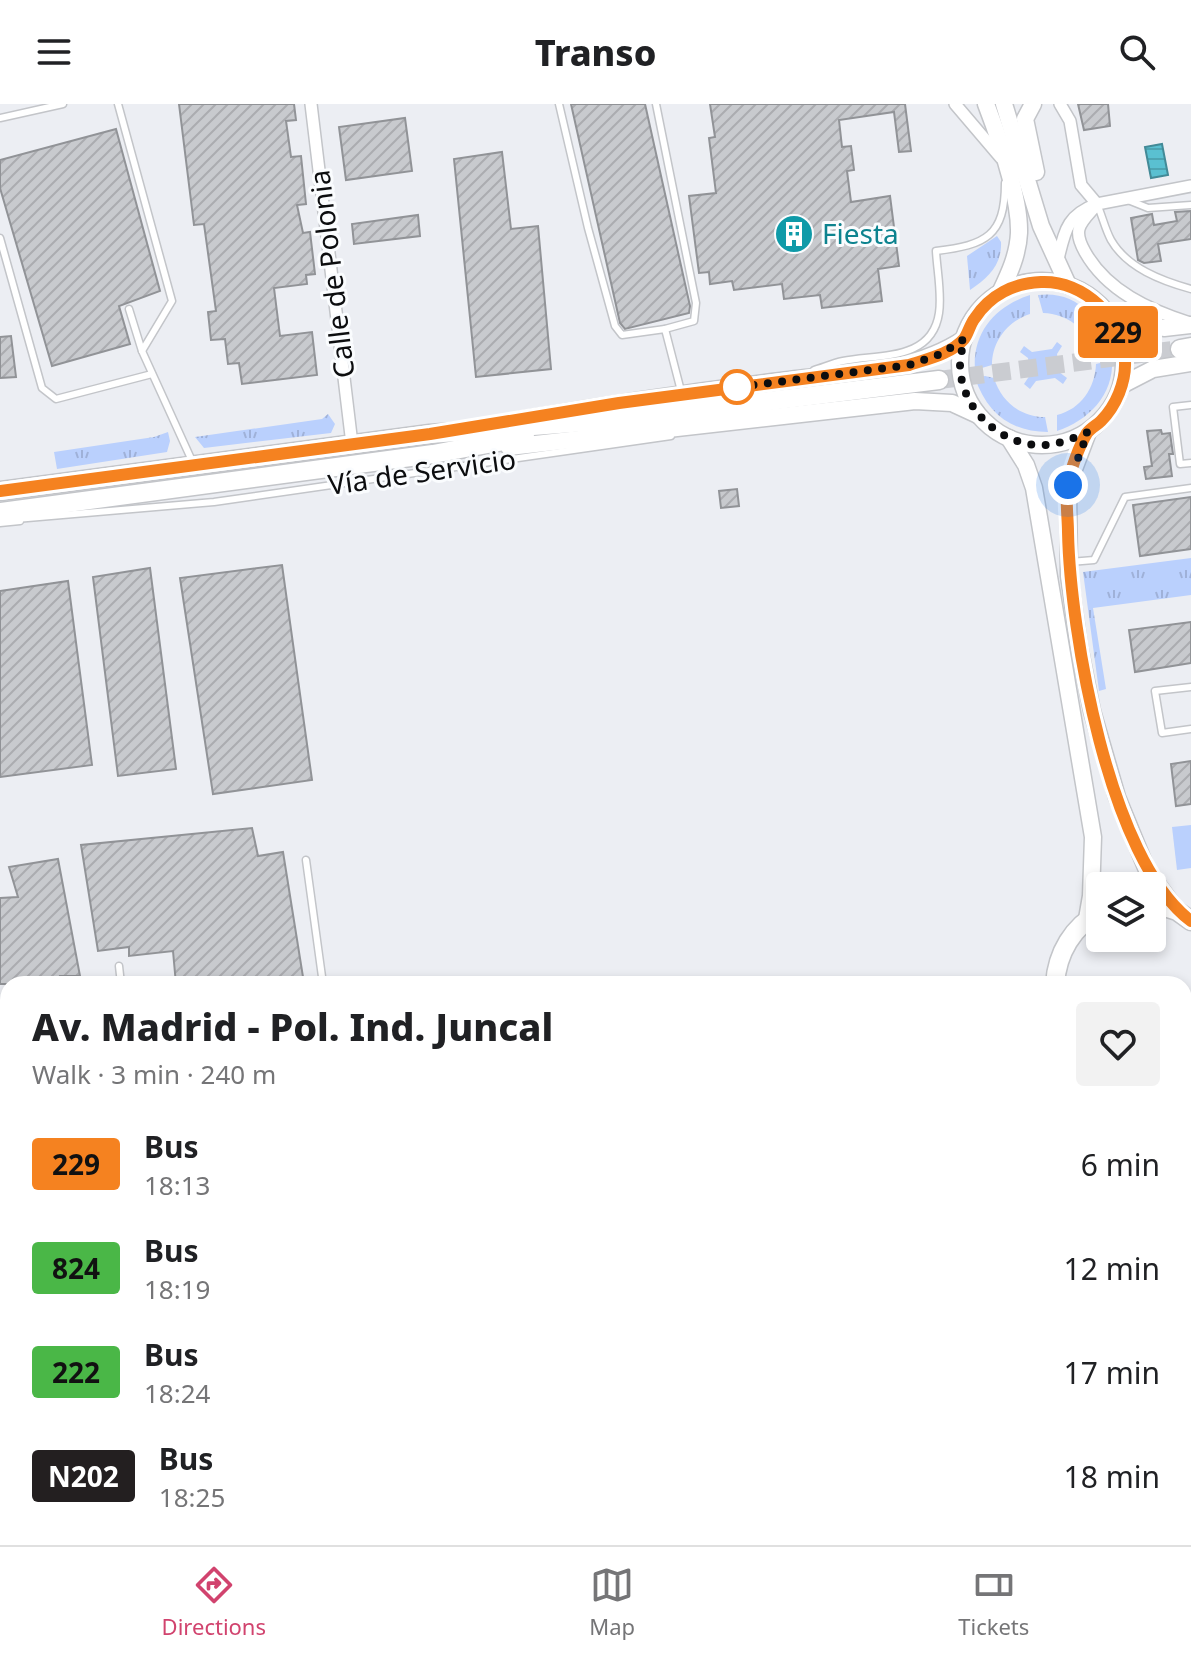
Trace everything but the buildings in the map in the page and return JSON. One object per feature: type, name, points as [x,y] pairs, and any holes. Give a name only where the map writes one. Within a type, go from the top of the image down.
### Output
[{"type":"main road","points":[[0,491],[430,434],[623,419],[939,380]]},
{"type":"main road","points":[[0,512],[433,454],[623,419]]},
{"type":"main road","points":[[1053,976],[1067,942],[1086,924]]},
{"type":"street","name":"Calle de Polonia","points":[[311,104],[352,444]]},
{"type":"street","points":[[955,104],[1005,163]]},
{"type":"street","points":[[986,104],[1005,163],[1019,231],[1014,263],[1000,293]]},
{"type":"street","points":[[1004,104],[1041,226],[1068,285]]},
{"type":"street","points":[[1033,104],[1025,119],[1036,171],[1036,206]]},
{"type":"street","points":[[1060,104],[1070,121],[1081,185],[1097,204]]},
{"type":"street","points":[[1057,264],[1071,219],[1085,208],[1191,186]]},
{"type":"street","points":[[1097,204],[1079,227],[1079,241],[1093,267],[1123,293],[1161,313],[1191,324]]},
{"type":"street","points":[[1044,282],[1068,285],[1092,298],[1110,317],[1121,338],[1125,362],[1122,385],[1103,419],[1088,432],[1063,443],[1036,445],[1009,438],[978,415],[965,392],[960,365],[964,339],[984,305],[1000,293],[1021,284],[1044,282]]},
{"type":"street","points":[[1110,317],[1164,328],[1191,324]]},
{"type":"street","points":[[430,434],[781,380],[909,365],[941,354],[964,339]]},
{"type":"street","points":[[1122,385],[1187,353]]},
{"type":"street","points":[[433,454],[784,418],[915,401],[952,403],[978,415]]},
{"type":"street","points":[[1088,432],[1068,485],[1069,562],[1089,698],[1117,797],[1147,870],[1184,916]]},
{"type":"street","points":[[1009,438],[1026,465],[1034,488],[1093,837],[1092,872]]},
{"type":"lane","points":[[0,118],[63,104]]},
{"type":"lane","points":[[118,104],[172,301],[142,351]]},
{"type":"lane","points":[[559,104],[588,228],[615,326],[622,335],[694,321],[696,303],[656,104]]},
{"type":"lane","points":[[781,380],[841,362],[904,353],[920,347],[932,333],[939,313],[936,251],[961,248],[984,239],[999,227],[1005,201],[1005,163]]},
{"type":"lane","points":[[1125,198],[1148,208],[1191,205]]},
{"type":"lane","points":[[1097,204],[1112,241],[1132,263],[1166,282],[1191,289]]},
{"type":"lane","points":[[0,238],[42,388],[56,399],[152,374]]},
{"type":"lane","points":[[129,309],[142,351],[195,466]]},
{"type":"lane","points":[[665,329],[682,395]]},
{"type":"lane","points":[[1191,405],[1173,407],[1180,464],[1191,463]]},
{"type":"lane","name":"Vía de Servicio","points":[[0,522],[214,502],[744,427],[784,418]]},
{"type":"lane","points":[[1069,562],[1094,560],[1125,497],[1191,488]]},
{"type":"lane","points":[[1191,687],[1155,691],[1162,733],[1191,729]]},
{"type":"lane","points":[[306,860],[322,976]]},
{"type":"lane","points":[[119,966],[120,976]]},
{"type":"green space","points":[[997,236],[1001,250],[996,264],[988,276],[970,290],[967,256]]},
{"type":"green space","points":[[1030,295],[1030,314],[1003,333],[995,348],[992,365],[975,370],[978,344],[989,322],[1007,306]]},
{"type":"green space","points":[[1038,295],[1064,297],[1085,309],[1100,328],[1110,351],[1094,352],[1086,336],[1068,319],[1043,313]]},
{"type":"green space","points":[[1057,342],[1062,346],[1057,354],[1059,372],[1067,378],[1063,384],[1055,378],[1036,381],[1030,389],[1024,384],[1030,375],[1028,358],[1020,352],[1024,346],[1032,352],[1052,349]]},
{"type":"green space","points":[[1112,360],[1109,384],[1097,405],[1079,421],[1057,431],[1057,415],[1080,403],[1090,389],[1096,364]]},
{"type":"green space","points":[[975,378],[994,378],[1001,394],[1020,411],[1045,417],[1048,432],[1023,428],[1002,418],[986,401]]},
{"type":"green space","points":[[328,414],[335,424],[331,433],[204,448],[195,437],[322,419]]},
{"type":"green space","points":[[168,432],[170,441],[167,452],[57,469],[54,452],[154,437]]},
{"type":"green space","points":[[1191,558],[1191,595],[1093,608],[1106,689],[1099,691],[1083,572]]},
{"type":"green space","points":[[1191,825],[1191,868],[1177,870],[1172,827]]},
{"type":"shaded area","points":[[1162,144],[1168,175],[1151,178],[1145,147]]},
{"type":"tunnel","points":[[939,380],[1180,349]]},
{"type":"bus line","name":"229","points":[[0,491],[430,434],[781,380],[909,365],[941,354],[964,339],[984,305],[1000,293],[1021,284],[1044,282],[1068,285],[1092,298],[1110,317],[1121,338],[1125,362],[1122,385],[1114,403],[1103,419],[1088,432],[1068,485],[1069,576],[1079,646],[1092,711],[1117,797],[1147,870],[1177,911],[1191,921]]},
{"type":"place","name":"Fiesta","points":[[794,234]]},
{"type":"route","points":[[737,387],[731,388],[909,365],[941,354],[964,339],[960,365],[965,392],[978,415],[992,428],[1009,438],[1036,445],[1063,443],[1088,432],[1068,485]]}]
